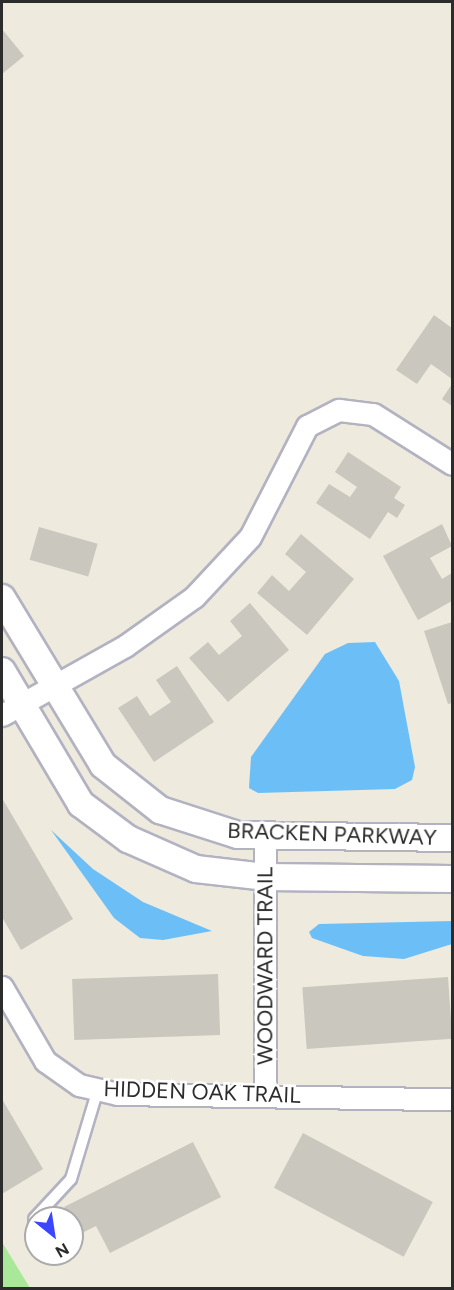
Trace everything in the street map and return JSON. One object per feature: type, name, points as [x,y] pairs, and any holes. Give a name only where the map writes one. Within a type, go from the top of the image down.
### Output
[{"type":"street","points":[[11,709],[125,646],[194,597],[249,537],[307,426],[339,410],[373,414],[453,465]]},
{"type":"street","name":"BRACKEN PARKWAY","points":[[2,598],[52,686],[103,765],[138,797],[195,825],[265,837],[453,838]]},
{"type":"street","name":"BRACKEN PARKWAY","points":[[2,671],[11,709],[81,804],[128,839],[196,869],[265,877],[453,879]]},
{"type":"street","name":"WOODWARD TRAIL","points":[[265,837],[265,1095]]},
{"type":"street","name":"HIDDEN OAK TRAIL","points":[[2,987],[45,1061],[79,1085],[98,1089],[453,1099]]},
{"type":"lane","points":[[46,1206],[71,1179],[98,1089]]},
{"type":"green space","points":[[2,1242],[30,1288],[2,1288]]},
{"type":"water","points":[[375,642],[399,681],[415,767],[412,780],[395,789],[258,793],[249,788],[251,757],[325,654],[348,643]]},
{"type":"water","points":[[51,830],[93,869],[143,902],[212,931],[163,940],[140,938],[114,918]]},
{"type":"water","points":[[452,921],[452,944],[404,959],[363,956],[312,938],[309,932],[319,924]]},
{"type":"building","points":[[2,29],[24,56],[2,74]]},
{"type":"building","points":[[434,315],[452,328],[452,379],[431,364],[417,384],[396,370]]},
{"type":"building","points":[[452,384],[452,406],[442,399]]},
{"type":"building","points":[[348,452],[401,487],[394,498],[405,505],[397,518],[388,512],[370,539],[316,503],[329,484],[350,497],[357,487],[335,472]]},
{"type":"building","points":[[442,524],[452,546],[430,558],[442,579],[452,573],[452,601],[418,620],[383,556]]},
{"type":"building","points":[[39,527],[98,544],[88,576],[30,560]]},
{"type":"building","points":[[301,534],[354,579],[307,635],[257,593],[272,575],[289,591],[306,572],[285,554]]},
{"type":"building","points":[[250,603],[289,650],[228,702],[189,658],[208,642],[219,655],[242,636],[230,621]]},
{"type":"building","points":[[452,622],[452,703],[448,704],[424,631]]},
{"type":"building","points":[[177,666],[214,722],[154,762],[118,708],[137,696],[150,716],[171,702],[156,680]]},
{"type":"building","points":[[2,798],[73,919],[21,950],[2,917]]},
{"type":"building","points":[[218,974],[220,1035],[74,1040],[72,979]]},
{"type":"building","points":[[448,977],[452,1039],[307,1049],[302,987]]},
{"type":"building","points":[[2,1099],[43,1169],[2,1194]]},
{"type":"building","points":[[303,1133],[433,1202],[404,1257],[274,1188]]},
{"type":"building","points":[[193,1142],[221,1197],[110,1253],[96,1226],[84,1232],[84,1206],[66,1206]]}]
